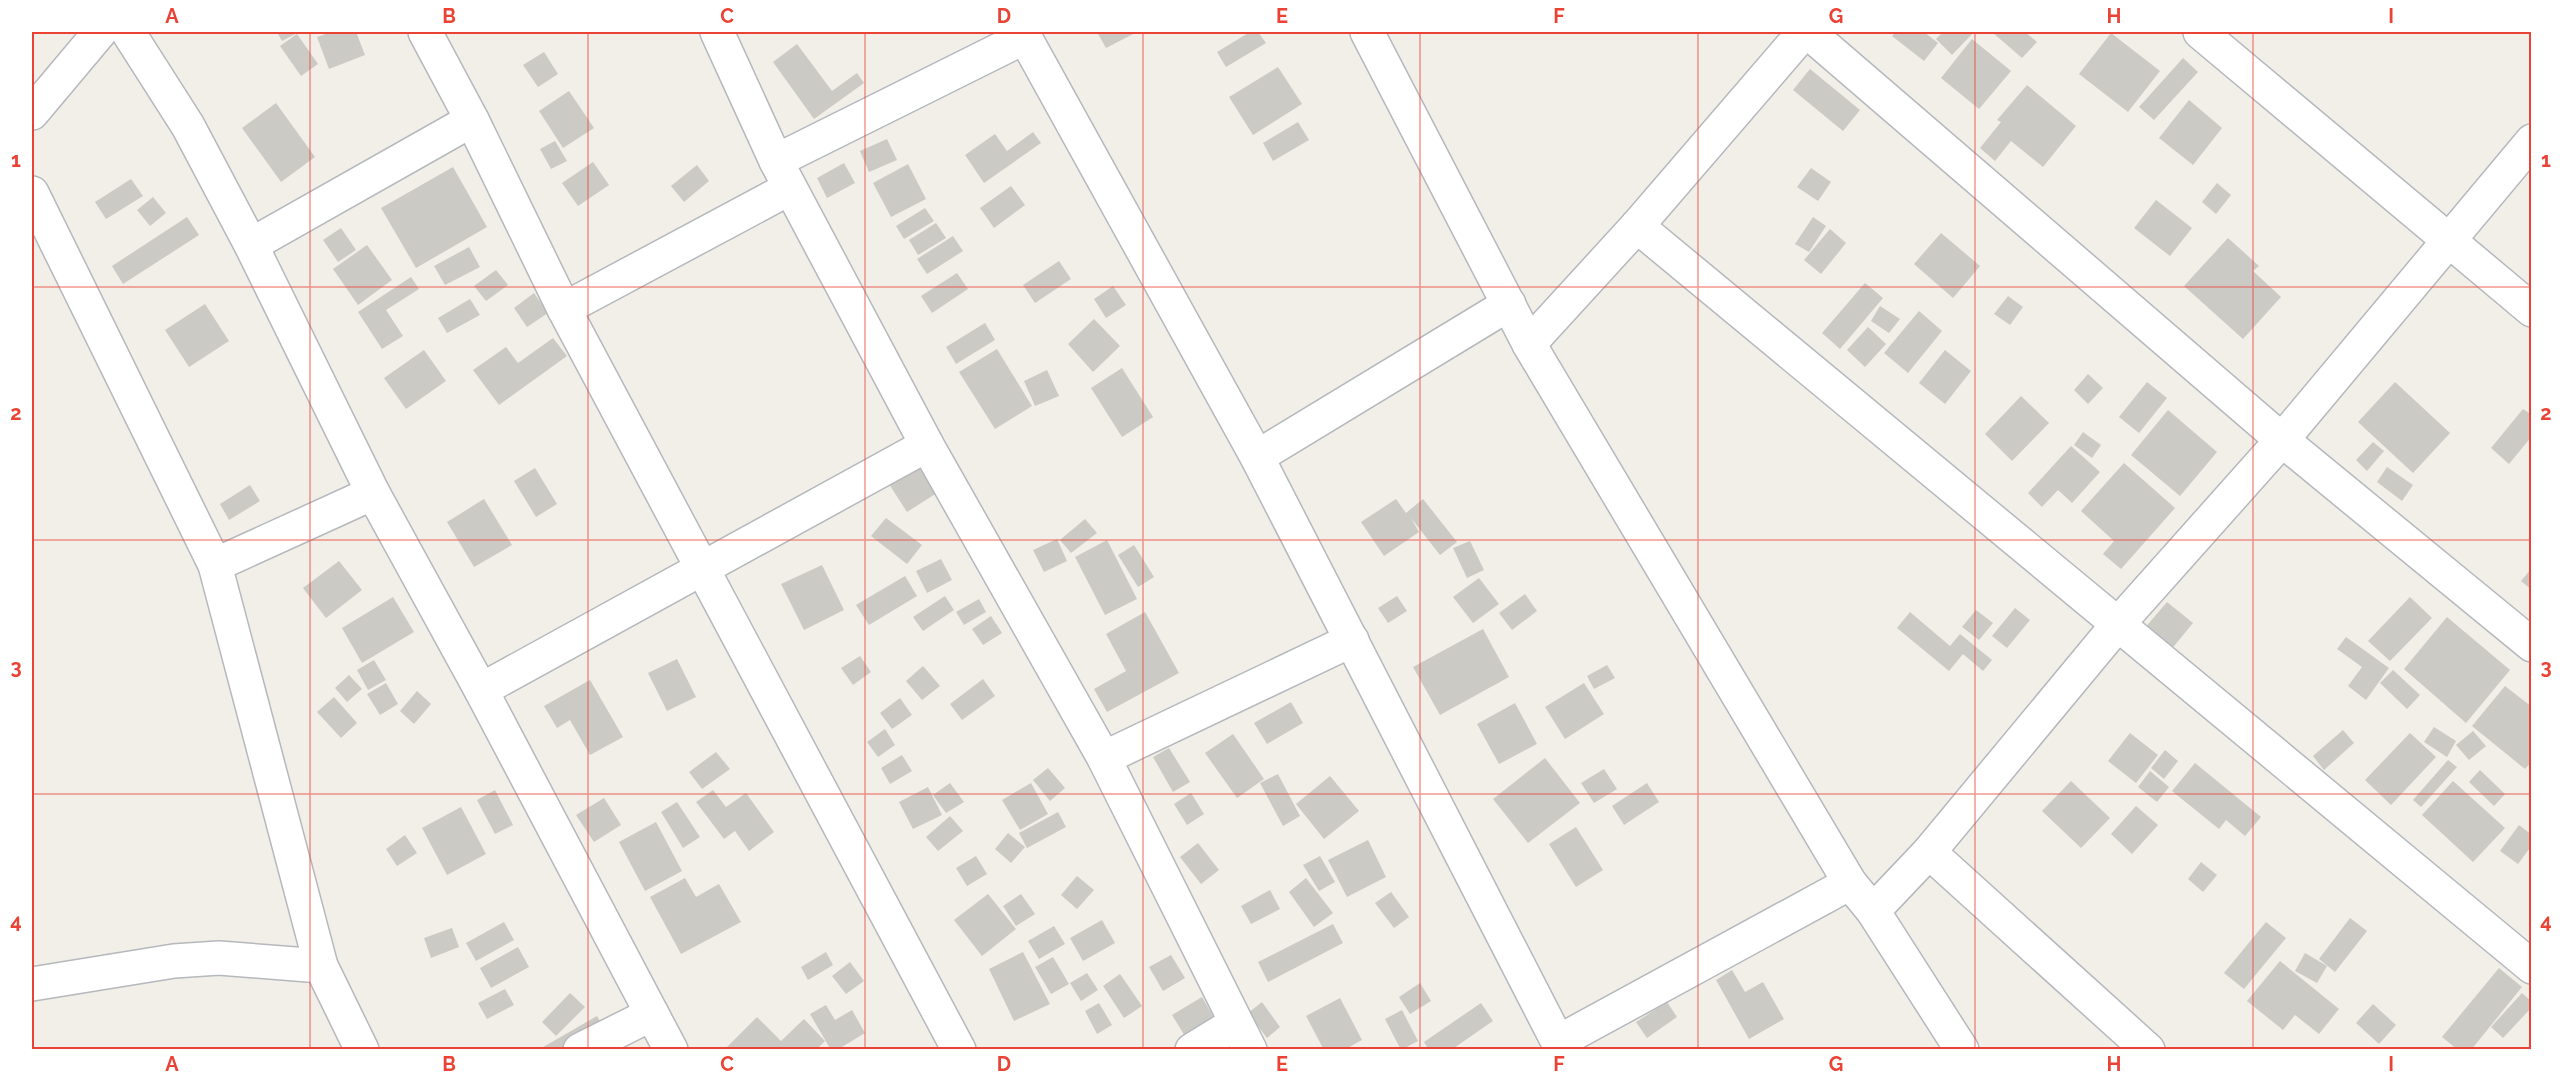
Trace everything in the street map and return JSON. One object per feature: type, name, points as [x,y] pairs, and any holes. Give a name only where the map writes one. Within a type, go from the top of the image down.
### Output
[{"type":"street","points":[[32,113],[100,32]]},
{"type":"street","points":[[128,32],[188,126],[251,245],[373,493],[481,690],[671,1050]]},
{"type":"street","points":[[425,32],[472,120],[564,309],[959,1050]]},
{"type":"street","points":[[717,32],[783,174],[927,445],[1104,758],[1243,1036],[1192,1050]]},
{"type":"street","points":[[1367,32],[1529,344],[1850,883],[1872,911],[1962,1050]]},
{"type":"street","points":[[1529,344],[1637,226],[1806,32],[2282,440],[2532,645]]},
{"type":"street","points":[[2200,32],[2532,310]]},
{"type":"street","points":[[564,309],[783,174],[1023,34],[1257,457],[1560,1046],[1850,883]]},
{"type":"street","points":[[251,245],[472,120]]},
{"type":"street","points":[[1872,911],[1929,852],[2118,624],[2282,440],[2532,141]]},
{"type":"street","points":[[32,194],[215,564],[321,966],[362,1050]]},
{"type":"street","points":[[1637,226],[2532,967]]},
{"type":"street","points":[[1257,457],[1509,304]]},
{"type":"street","points":[[481,690],[927,445]]},
{"type":"street","points":[[215,564],[373,493]]},
{"type":"street","points":[[1104,758],[1352,640]]},
{"type":"street","points":[[1929,852],[2148,1050]]},
{"type":"street","points":[[32,984],[174,961],[219,958],[321,966]]},
{"type":"street","points":[[580,1050],[652,1014]]},
{"type":"building","points":[[277,32],[299,32],[282,41]]},
{"type":"building","points":[[331,32],[356,32],[365,55],[329,69],[317,37]]},
{"type":"building","points":[[1097,32],[1137,32],[1106,48]]},
{"type":"building","points":[[1250,32],[1258,32],[1266,43],[1226,67],[1217,52]]},
{"type":"building","points":[[1896,32],[1924,32],[1938,43],[1924,61],[1892,36]]},
{"type":"building","points":[[1943,32],[1972,34],[1952,55],[1936,39]]},
{"type":"building","points":[[1992,32],[2025,32],[2037,42],[2022,58]]},
{"type":"building","points":[[2111,33],[2160,71],[2128,112],[2079,74]]},
{"type":"building","points":[[297,34],[318,64],[301,76],[280,46]]},
{"type":"building","points":[[1972,39],[2011,71],[1979,109],[1941,78]]},
{"type":"building","points":[[797,44],[832,91],[857,73],[864,83],[814,119],[773,62]]},
{"type":"building","points":[[544,52],[558,74],[538,87],[523,65]]},
{"type":"building","points":[[2183,58],[2198,72],[2154,120],[2139,107]]},
{"type":"building","points":[[1278,67],[1302,104],[1253,135],[1229,97]]},
{"type":"building","points":[[1810,69],[1860,110],[1843,131],[1793,90]]},
{"type":"building","points":[[2027,85],[2076,126],[2043,167],[2011,141],[1995,161],[1980,148],[2001,122],[1997,120]]},
{"type":"building","points":[[569,91],[594,128],[563,148],[539,111]]},
{"type":"building","points":[[2189,100],[2222,128],[2193,165],[2159,138]]},
{"type":"building","points":[[276,103],[315,157],[281,182],[242,128]]},
{"type":"building","points":[[1298,122],[1309,140],[1273,161],[1263,143]]},
{"type":"building","points":[[1033,132],[1041,143],[984,183],[965,155],[995,134],[1007,151]]},
{"type":"building","points":[[887,139],[897,160],[869,172],[860,151]]},
{"type":"building","points":[[555,141],[567,161],[551,169],[540,149]]},
{"type":"building","points":[[593,162],[609,185],[578,206],[562,183]]},
{"type":"building","points":[[844,163],[855,183],[827,198],[817,178]]},
{"type":"building","points":[[908,164],[926,199],[891,217],[873,183]]},
{"type":"building","points":[[697,165],[709,181],[684,202],[671,186]]},
{"type":"building","points":[[453,167],[487,227],[416,268],[381,208]]},
{"type":"building","points":[[1811,168],[1831,182],[1818,201],[1797,187]]},
{"type":"building","points":[[131,179],[143,196],[106,219],[95,202]]},
{"type":"building","points":[[2217,183],[2231,195],[2216,214],[2202,202]]},
{"type":"building","points":[[1011,186],[1025,205],[994,228],[980,208]]},
{"type":"building","points":[[153,197],[166,213],[150,226],[137,210]]},
{"type":"building","points":[[2156,200],[2192,228],[2170,256],[2134,228]]},
{"type":"building","points":[[925,208],[934,221],[904,239],[896,226]]},
{"type":"building","points":[[187,217],[199,235],[123,284],[112,266]]},
{"type":"building","points":[[1813,217],[1826,226],[1809,252],[1795,244]]},
{"type":"building","points":[[936,223],[946,238],[918,255],[909,240]]},
{"type":"building","points":[[341,228],[356,250],[338,262],[323,240]]},
{"type":"building","points":[[1830,229],[1846,243],[1821,274],[1804,260]]},
{"type":"building","points":[[1941,233],[1980,266],[1953,298],[1914,264]]},
{"type":"building","points":[[953,236],[963,251],[927,274],[917,259]]},
{"type":"building","points":[[2228,238],[2259,266],[2253,271],[2281,297],[2243,339],[2184,286]]},
{"type":"building","points":[[367,245],[392,280],[358,305],[333,269]]},
{"type":"building","points":[[469,247],[480,267],[445,285],[434,266]]},
{"type":"building","points":[[1059,261],[1071,279],[1035,303],[1023,285]]},
{"type":"building","points":[[496,270],[508,285],[486,301],[474,286]]},
{"type":"building","points":[[957,273],[968,289],[932,313],[921,296]]},
{"type":"building","points":[[411,277],[419,289],[386,310],[403,336],[382,349],[358,312]]},
{"type":"building","points":[[1865,283],[1883,298],[1840,349],[1822,333]]},
{"type":"building","points":[[1113,286],[1126,305],[1106,318],[1094,299]]},
{"type":"building","points":[[534,293],[548,313],[527,327],[514,308]]},
{"type":"building","points":[[2008,296],[2023,307],[2010,325],[1994,314]]},
{"type":"building","points":[[470,299],[480,315],[447,333],[438,318]]},
{"type":"building","points":[[205,304],[229,341],[189,367],[165,330]]},
{"type":"building","points":[[1880,306],[1900,319],[1889,333],[1871,321]]},
{"type":"building","points":[[1919,311],[1942,331],[1908,373],[1884,353]]},
{"type":"building","points":[[1094,319],[1120,346],[1093,372],[1068,344]]},
{"type":"building","points":[[985,323],[995,340],[956,364],[946,347]]},
{"type":"building","points":[[1868,327],[1886,344],[1865,367],[1847,350]]},
{"type":"building","points":[[553,338],[567,356],[499,405],[473,370],[506,347],[518,363]]},
{"type":"building","points":[[997,349],[1032,406],[995,429],[959,372]]},
{"type":"building","points":[[424,350],[446,381],[406,409],[384,378]]},
{"type":"building","points":[[1945,350],[1971,371],[1945,404],[1919,383]]},
{"type":"building","points":[[1122,368],[1153,417],[1122,437],[1091,388]]},
{"type":"building","points":[[1047,370],[1059,396],[1035,406],[1024,381]]},
{"type":"building","points":[[2088,374],[2103,388],[2088,404],[2074,390]]},
{"type":"building","points":[[2147,382],[2167,398],[2139,433],[2119,417]]},
{"type":"building","points":[[2395,382],[2450,433],[2413,473],[2358,422]]},
{"type":"building","points":[[2021,396],[2049,423],[2012,461],[1985,434]]},
{"type":"building","points":[[2523,409],[2532,415],[2532,436],[2509,464],[2491,448]]},
{"type":"building","points":[[2168,410],[2217,452],[2180,496],[2131,455]]},
{"type":"building","points":[[2083,432],[2101,445],[2092,458],[2074,445]]},
{"type":"building","points":[[2373,442],[2384,451],[2367,471],[2356,460]]},
{"type":"building","points":[[2071,446],[2100,472],[2072,503],[2058,490],[2042,507],[2028,493]]},
{"type":"building","points":[[921,463],[940,491],[907,512],[889,484]]},
{"type":"building","points":[[2124,463],[2175,508],[2121,569],[2103,554],[2114,541],[2081,511]]},
{"type":"building","points":[[2387,467],[2413,485],[2402,501],[2377,482]]},
{"type":"building","points":[[535,468],[557,504],[536,517],[514,481]]},
{"type":"building","points":[[250,485],[260,501],[229,520],[220,504]]},
{"type":"building","points":[[484,499],[512,545],[474,567],[447,522]]},
{"type":"building","points":[[1396,499],[1406,513],[1423,499],[1457,542],[1440,555],[1411,518],[1419,532],[1384,556],[1361,522]]},
{"type":"building","points":[[886,518],[922,545],[907,564],[871,536]]},
{"type":"building","points":[[1085,519],[1097,533],[1071,553],[1060,540]]},
{"type":"building","points":[[1057,539],[1067,561],[1044,572],[1033,550]]},
{"type":"building","points":[[1107,540],[1137,599],[1105,615],[1075,557]]},
{"type":"building","points":[[1470,541],[1484,570],[1467,578],[1453,548]]},
{"type":"building","points":[[1134,545],[1154,577],[1138,587],[1118,555]]},
{"type":"building","points":[[941,559],[952,580],[927,593],[916,571]]},
{"type":"building","points":[[339,561],[362,590],[326,618],[303,588]]},
{"type":"building","points":[[822,565],[844,610],[804,630],[781,584]]},
{"type":"building","points":[[2532,568],[2532,590],[2521,581]]},
{"type":"building","points":[[905,576],[917,596],[869,625],[856,605]]},
{"type":"building","points":[[1479,578],[1499,604],[1473,623],[1453,597]]},
{"type":"building","points":[[1525,594],[1537,611],[1512,630],[1499,613]]},
{"type":"building","points":[[945,596],[954,610],[923,631],[913,617]]},
{"type":"building","points":[[1397,596],[1407,611],[1388,623],[1378,608]]},
{"type":"building","points":[[393,597],[414,632],[362,663],[342,628]]},
{"type":"building","points":[[2410,597],[2432,618],[2390,661],[2368,641]]},
{"type":"building","points":[[979,599],[986,612],[964,625],[956,612]]},
{"type":"building","points":[[2167,602],[2193,623],[2170,651],[2144,629]]},
{"type":"building","points":[[2015,608],[2030,620],[2007,648],[1992,636]]},
{"type":"building","points":[[1976,610],[1993,623],[1979,640],[1962,627]]},
{"type":"building","points":[[1145,612],[1179,673],[1107,712],[1094,689],[1126,671],[1106,634]]},
{"type":"building","points":[[1910,612],[1950,646],[1960,634],[1992,660],[1983,671],[1963,654],[1949,671],[1897,628]]},
{"type":"building","points":[[991,616],[1002,633],[983,645],[972,629]]},
{"type":"building","points":[[2447,617],[2510,670],[2466,723],[2404,669]]},
{"type":"building","points":[[1483,629],[1509,677],[1440,715],[1413,667]]},
{"type":"building","points":[[2346,637],[2389,668],[2366,700],[2348,686],[2362,667],[2337,649]]},
{"type":"building","points":[[860,656],[871,672],[853,685],[841,668]]},
{"type":"building","points":[[677,659],[696,697],[667,711],[648,673]]},
{"type":"building","points":[[374,660],[386,680],[368,690],[357,670]]},
{"type":"building","points":[[1607,665],[1615,678],[1594,689],[1587,676]]},
{"type":"building","points":[[923,666],[940,686],[922,700],[906,681]]},
{"type":"building","points":[[2393,670],[2420,695],[2407,709],[2380,683]]},
{"type":"building","points":[[349,675],[362,689],[347,702],[335,688]]},
{"type":"building","points":[[983,679],[995,696],[962,720],[950,704]]},
{"type":"building","points":[[590,680],[623,737],[590,755],[570,720],[557,728],[544,706]]},
{"type":"building","points":[[386,683],[398,704],[380,715],[367,694]]},
{"type":"building","points":[[1584,683],[1604,714],[1565,739],[1545,707]]},
{"type":"building","points":[[2505,686],[2532,707],[2532,761],[2525,769],[2472,726]]},
{"type":"building","points":[[417,691],[431,704],[414,724],[400,711]]},
{"type":"building","points":[[334,697],[357,723],[341,738],[317,712]]},
{"type":"building","points":[[900,698],[912,715],[892,729],[880,713]]},
{"type":"building","points":[[1291,702],[1303,723],[1267,744],[1254,723]]},
{"type":"building","points":[[1515,703],[1537,744],[1499,764],[1477,724]]},
{"type":"building","points":[[2434,727],[2456,741],[2447,757],[2424,742]]},
{"type":"building","points":[[885,729],[895,745],[878,757],[867,742]]},
{"type":"building","points":[[2343,730],[2354,743],[2324,770],[2313,756]]},
{"type":"building","points":[[2473,731],[2486,746],[2469,760],[2456,745]]},
{"type":"building","points":[[2130,733],[2158,755],[2136,783],[2108,761]]},
{"type":"building","points":[[2410,733],[2436,757],[2391,805],[2365,780]]},
{"type":"building","points":[[1233,734],[1264,779],[1237,798],[1205,753]]},
{"type":"building","points":[[1169,748],[1190,782],[1173,792],[1153,757]]},
{"type":"building","points":[[2165,750],[2178,761],[2164,779],[2151,768]]},
{"type":"building","points":[[716,752],[730,769],[702,789],[689,772]]},
{"type":"building","points":[[902,755],[912,771],[890,784],[881,768]]},
{"type":"building","points":[[1545,758],[1580,803],[1528,843],[1493,799]]},
{"type":"building","points":[[2448,760],[2457,767],[2421,807],[2413,800]]},
{"type":"building","points":[[2195,763],[2261,817],[2245,836],[2226,820],[2219,829],[2172,791]]},
{"type":"building","points":[[1048,768],[1065,788],[1050,801],[1033,780]]},
{"type":"building","points":[[1604,769],[1617,789],[1594,803],[1581,783]]},
{"type":"building","points":[[2480,770],[2505,794],[2494,806],[2469,782]]},
{"type":"building","points":[[2150,771],[2169,787],[2157,802],[2138,787]]},
{"type":"building","points":[[1278,774],[1300,816],[1283,826],[1260,783]]},
{"type":"building","points":[[1330,776],[1359,811],[1324,839],[1296,804]]},
{"type":"building","points":[[2071,781],[2110,818],[2081,848],[2042,811]]},
{"type":"building","points":[[2453,781],[2505,828],[2473,862],[2422,815]]},
{"type":"building","points":[[950,783],[964,802],[946,813],[933,795]]},
{"type":"building","points":[[1031,783],[1048,814],[1020,830],[1002,800]]},
{"type":"building","points":[[1647,783],[1659,802],[1624,825],[1612,806]]},
{"type":"building","points":[[928,787],[942,815],[913,829],[899,802]]},
{"type":"building","points":[[495,790],[513,825],[495,834],[477,800]]},
{"type":"building","points":[[713,790],[726,807],[746,793],[774,832],[749,851],[735,831],[724,839],[696,802]]},
{"type":"building","points":[[1191,793],[1204,814],[1187,825],[1174,804]]},
{"type":"building","points":[[604,798],[621,825],[594,842],[576,815]]},
{"type":"building","points":[[677,802],[700,837],[683,848],[661,812]]},
{"type":"building","points":[[2136,806],[2158,825],[2132,854],[2111,834]]},
{"type":"building","points":[[461,807],[486,854],[447,875],[422,828]]},
{"type":"building","points":[[1058,812],[1066,827],[1027,848],[1019,833]]},
{"type":"building","points":[[950,816],[963,831],[938,851],[926,837]]},
{"type":"building","points":[[656,822],[682,871],[645,891],[619,842]]},
{"type":"building","points":[[2519,825],[2532,835],[2532,845],[2518,864],[2500,851]]},
{"type":"building","points":[[1576,827],[1603,870],[1576,887],[1549,844]]},
{"type":"building","points":[[1008,833],[1025,847],[1011,863],[995,849]]},
{"type":"building","points":[[405,835],[417,853],[397,866],[386,849]]},
{"type":"building","points":[[1368,840],[1386,877],[1347,897],[1328,860]]},
{"type":"building","points":[[1198,843],[1219,870],[1201,884],[1180,857]]},
{"type":"building","points":[[976,856],[987,874],[967,886],[956,868]]},
{"type":"building","points":[[1320,856],[1335,882],[1319,891],[1303,865]]},
{"type":"building","points":[[2201,862],[2217,875],[2203,892],[2188,879]]},
{"type":"building","points":[[1077,876],[1094,890],[1077,909],[1061,895]]},
{"type":"building","points":[[685,878],[696,897],[719,884],[741,922],[681,954],[650,897]]},
{"type":"building","points":[[1306,878],[1333,913],[1314,927],[1289,892]]},
{"type":"building","points":[[1270,890],[1280,909],[1251,924],[1241,906]]},
{"type":"building","points":[[1391,892],[1409,917],[1394,928],[1375,903]]},
{"type":"building","points":[[988,894],[1016,929],[982,956],[954,920]]},
{"type":"building","points":[[1021,894],[1035,914],[1016,926],[1003,906]]},
{"type":"building","points":[[2350,918],[2367,931],[2335,972],[2319,959]]},
{"type":"building","points":[[1102,920],[1115,943],[1083,961],[1070,938]]},
{"type":"building","points":[[504,922],[514,940],[476,961],[466,943]]},
{"type":"building","points":[[2266,922],[2286,938],[2244,989],[2224,973]]},
{"type":"building","points":[[1333,924],[1343,943],[1268,982],[1258,962]]},
{"type":"building","points":[[1054,926],[1065,944],[1039,959],[1028,941]]},
{"type":"building","points":[[452,928],[459,947],[431,958],[424,938]]},
{"type":"building","points":[[518,947],[529,967],[491,988],[480,968]]},
{"type":"building","points":[[826,952],[833,965],[808,980],[801,967]]},
{"type":"building","points":[[1023,952],[1050,1004],[1014,1021],[989,969]]},
{"type":"building","points":[[2305,953],[2327,966],[2317,983],[2295,971]]},
{"type":"building","points":[[1171,955],[1185,978],[1163,991],[1149,967]]},
{"type":"building","points":[[1053,957],[1069,984],[1051,994],[1035,967]]},
{"type":"building","points":[[2280,961],[2339,1009],[2319,1034],[2295,1015],[2283,1030],[2247,1001]]},
{"type":"building","points":[[850,962],[864,981],[846,994],[832,976]]},
{"type":"building","points":[[2499,968],[2522,987],[2471,1050],[2458,1050],[2442,1037]]},
{"type":"building","points":[[1732,970],[1745,992],[1763,982],[1784,1019],[1749,1039],[1716,980]]},
{"type":"building","points":[[1087,973],[1098,990],[1081,1001],[1070,983]]},
{"type":"building","points":[[1120,974],[1142,1006],[1124,1018],[1103,986]]},
{"type":"building","points":[[1420,983],[1431,1001],[1410,1014],[1399,997]]},
{"type":"building","points":[[505,989],[514,1005],[487,1019],[478,1003]]},
{"type":"building","points":[[570,993],[585,1007],[556,1036],[542,1022]]},
{"type":"building","points":[[2522,993],[2532,1002],[2532,1007],[2503,1038],[2491,1027]]},
{"type":"building","points":[[1202,997],[1217,1023],[1188,1041],[1172,1015]]},
{"type":"building","points":[[1340,998],[1362,1040],[1344,1050],[1324,1050],[1306,1016]]},
{"type":"building","points":[[1262,1002],[1280,1027],[1267,1038],[1248,1013]]},
{"type":"building","points":[[1667,1002],[1677,1017],[1647,1038],[1636,1022]]},
{"type":"building","points":[[1099,1003],[1112,1025],[1097,1034],[1085,1011]]},
{"type":"building","points":[[1481,1003],[1493,1021],[1451,1050],[1429,1050],[1424,1042]]},
{"type":"building","points":[[2373,1004],[2396,1025],[2379,1044],[2356,1023]]},
{"type":"building","points":[[826,1005],[835,1020],[852,1010],[865,1033],[837,1050],[831,1050],[810,1014]]},
{"type":"building","points":[[1402,1010],[1418,1041],[1401,1050],[1385,1019]]},
{"type":"building","points":[[597,1016],[616,1050],[538,1050]]},
{"type":"building","points":[[757,1017],[781,1041],[804,1019],[825,1041],[816,1050],[727,1050],[726,1048]]}]
